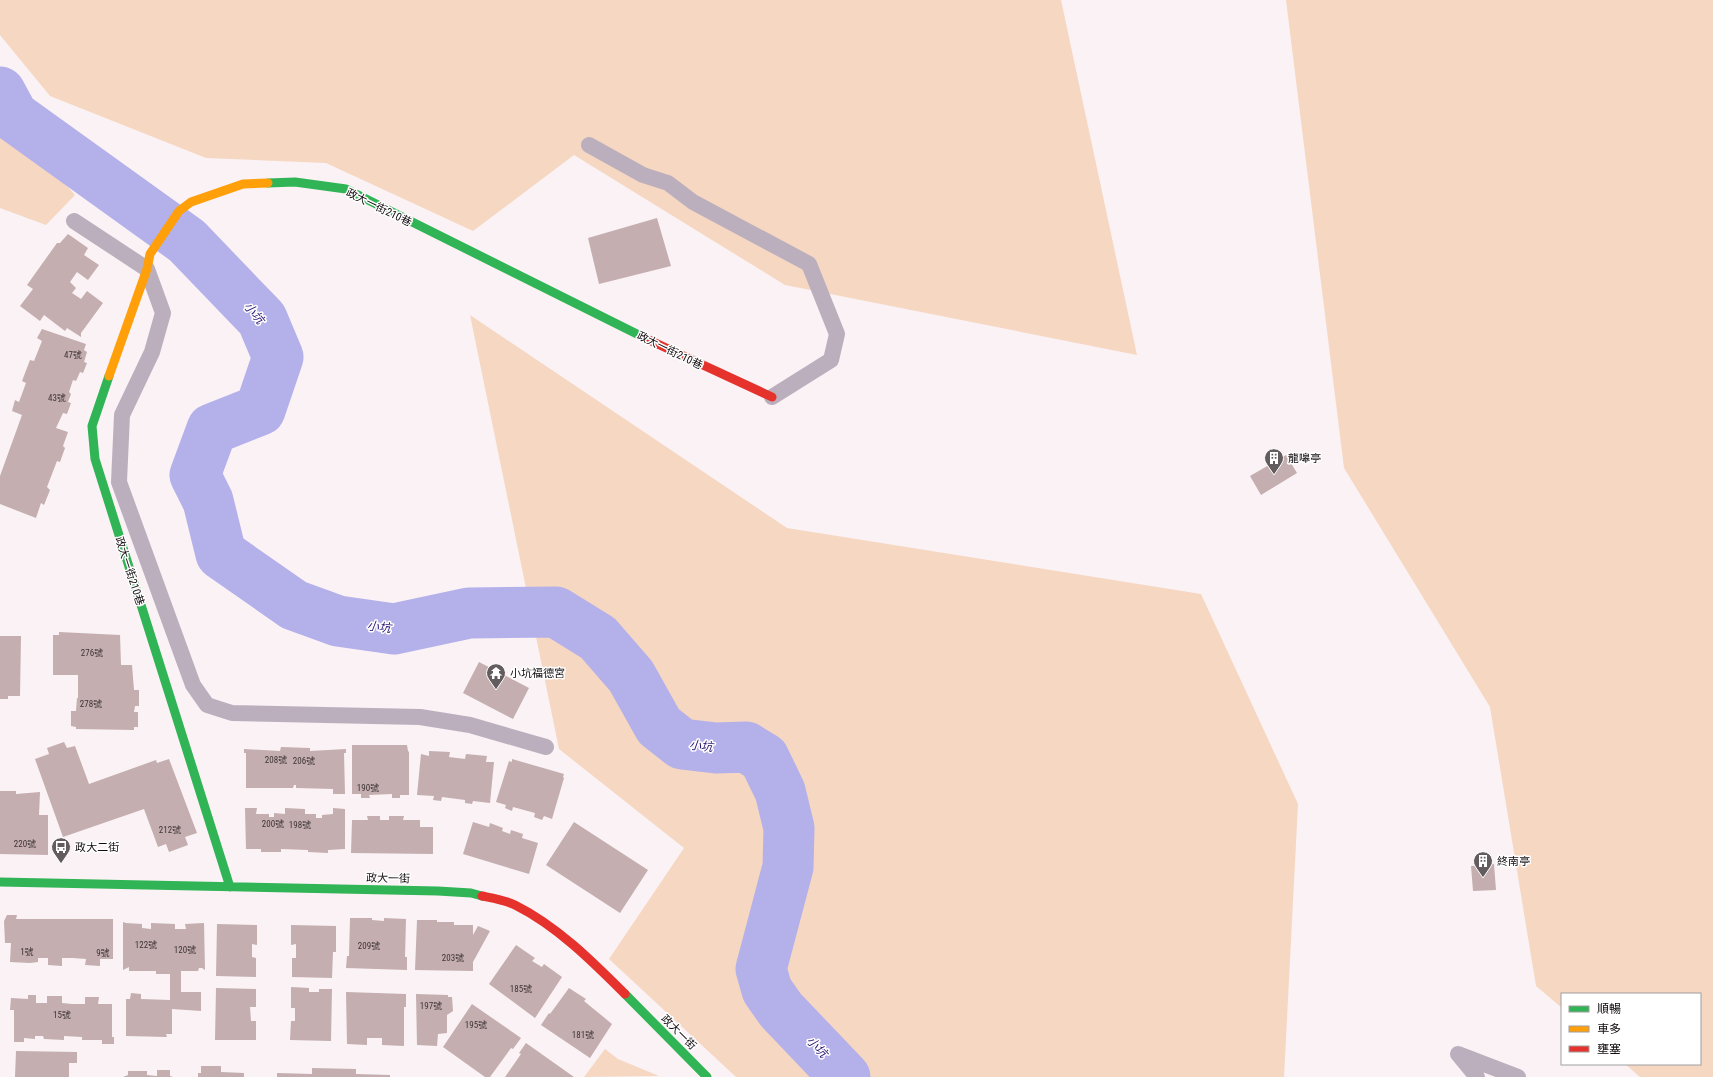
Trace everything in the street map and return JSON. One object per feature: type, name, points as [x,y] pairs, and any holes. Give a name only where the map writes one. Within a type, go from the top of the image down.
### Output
[{"type":"street","name":"政大一街210巷","points":[[230,887],[95,459],[92,426],[149,262],[179,211],[191,202],[243,184],[295,182],[346,189],[696,363],[772,397]]},
{"type":"street","name":"政大一街","points":[[0,882],[464,892],[514,904],[553,929],[583,954],[707,1077]]},
{"type":"lane","name":"政大一街210巷","points":[[588,145],[643,175],[668,183],[693,202],[808,264],[837,334],[831,360],[772,397]]},
{"type":"lane","points":[[74,222],[149,262],[164,313],[152,352],[122,415],[119,482],[193,686],[207,705],[232,713],[420,717],[470,725],[546,747]]},
{"type":"lane","points":[[1477,1077],[1458,1054],[1518,1077]]},
{"type":"shaded area","points":[[0,0],[1061,0],[1137,355],[785,285],[574,155],[473,231],[326,163],[206,158],[50,96],[0,35]]},
{"type":"shaded area","points":[[1286,0],[1713,0],[1713,1077],[1640,1077],[1626,1065],[1701,1065],[1701,993],[1561,993],[1561,1007],[1536,986],[1490,707],[1344,468]]},
{"type":"shaded area","points":[[0,108],[75,195],[46,225],[0,208]]},
{"type":"shaded area","points":[[470,315],[787,528],[1201,594],[1298,804],[1284,1077],[736,1077],[609,959],[684,848],[559,749]]},
{"type":"shaded area","points":[[605,1049],[618,1059],[659,1076],[584,1077]]},
{"type":"building","points":[[657,218],[671,266],[599,284],[588,238]]},
{"type":"building","points":[[68,234],[88,248],[84,255],[99,265],[88,280],[77,272],[70,282],[76,288],[72,293],[81,299],[87,291],[103,303],[81,333],[81,337],[67,328],[65,331],[44,315],[40,321],[20,306],[33,289],[27,285],[57,243],[60,243]]},
{"type":"building","points":[[42,329],[86,344],[84,350],[87,352],[84,362],[87,363],[83,373],[80,372],[76,381],[73,380],[69,392],[71,394],[68,402],[71,403],[67,414],[63,413],[56,428],[68,432],[63,446],[65,448],[60,462],[57,461],[47,487],[50,490],[44,505],[41,503],[36,518],[0,504],[0,476],[22,415],[12,411],[15,400],[19,402],[26,383],[22,381],[30,360],[34,361],[42,341],[37,338]]},
{"type":"building","name":"龍嗥亭","points":[[1286,455],[1297,473],[1261,495],[1250,476]]},
{"type":"building","points":[[59,632],[120,635],[121,665],[132,665],[134,690],[139,690],[139,706],[135,706],[134,712],[138,712],[138,727],[134,727],[134,730],[76,729],[76,727],[71,726],[71,711],[76,711],[78,698],[78,675],[53,675],[53,635],[59,635]]},
{"type":"building","points":[[0,636],[21,636],[20,696],[8,696],[8,699],[0,699]]},
{"type":"building","name":"小坑福德宮","points":[[479,662],[529,688],[513,719],[463,693]]},
{"type":"building","points":[[64,742],[67,748],[75,746],[89,784],[156,760],[157,763],[169,759],[197,833],[185,837],[188,845],[169,852],[166,844],[158,847],[144,809],[63,837],[35,759],[49,754],[47,748]]},
{"type":"building","points":[[352,745],[407,745],[409,752],[409,795],[400,795],[400,798],[392,798],[392,794],[369,795],[370,798],[361,798],[361,794],[352,794]]},
{"type":"building","points":[[281,747],[310,748],[310,751],[346,749],[346,753],[344,753],[345,794],[333,794],[333,789],[296,788],[296,785],[294,785],[293,788],[246,788],[246,753],[244,753],[244,749],[280,751]]},
{"type":"building","points":[[429,751],[450,752],[449,757],[465,759],[466,754],[487,756],[486,762],[494,762],[490,803],[473,801],[472,804],[465,803],[465,800],[442,797],[441,801],[433,800],[434,796],[417,795],[421,754],[429,756]]},
{"type":"building","points":[[512,759],[564,774],[552,819],[544,816],[542,820],[534,817],[535,813],[513,807],[512,811],[505,808],[506,805],[496,802],[509,761],[512,762]]},
{"type":"building","points":[[0,791],[16,791],[16,794],[40,792],[39,815],[48,815],[48,855],[0,854]]},
{"type":"building","points":[[245,808],[257,808],[256,814],[269,814],[269,817],[274,817],[274,813],[285,814],[285,808],[305,809],[305,814],[316,814],[316,818],[322,818],[322,815],[333,814],[333,808],[345,809],[345,849],[328,850],[328,853],[308,852],[308,850],[281,849],[281,852],[261,852],[261,849],[246,849]]},
{"type":"building","points":[[367,816],[380,816],[380,820],[389,820],[389,816],[404,816],[403,820],[420,820],[420,827],[433,827],[433,854],[351,853],[352,820],[368,820]]},
{"type":"building","points":[[473,822],[489,827],[490,823],[503,828],[502,831],[510,834],[511,830],[523,834],[522,838],[538,843],[529,874],[463,854]]},
{"type":"building","points":[[574,822],[648,870],[620,913],[546,865]]},
{"type":"building","name":"終南亭","points":[[1494,864],[1496,890],[1473,891],[1471,866]]},
{"type":"building","points":[[7,915],[17,915],[16,919],[113,919],[113,959],[100,959],[100,966],[85,965],[86,959],[73,958],[62,958],[62,966],[48,965],[48,958],[38,958],[38,962],[30,963],[10,962],[11,943],[5,943],[4,921]]},
{"type":"building","points":[[350,918],[372,918],[372,920],[384,921],[384,918],[406,919],[405,957],[407,957],[407,970],[346,968],[347,956],[349,956]]},
{"type":"building","points":[[417,920],[437,920],[437,922],[454,922],[454,925],[473,925],[473,935],[478,926],[490,931],[473,962],[473,971],[415,970]]},
{"type":"building","points":[[123,922],[142,924],[142,928],[151,929],[151,923],[175,924],[175,929],[186,929],[185,924],[204,923],[205,970],[199,968],[198,971],[181,971],[181,992],[201,992],[201,1011],[172,1009],[172,1034],[166,1034],[167,1037],[126,1036],[126,999],[130,999],[131,993],[141,994],[141,999],[170,1000],[170,974],[156,974],[156,971],[129,971],[129,967],[123,970]]},
{"type":"building","points":[[217,924],[257,925],[257,945],[252,944],[252,957],[256,958],[256,977],[216,976]]},
{"type":"building","points":[[291,925],[336,926],[336,952],[333,952],[332,978],[292,977],[292,958],[296,958],[296,944],[291,945]]},
{"type":"building","points":[[516,945],[535,958],[532,961],[542,967],[544,964],[562,977],[535,1018],[489,984]]},
{"type":"building","points":[[291,987],[309,988],[309,992],[319,992],[319,989],[332,989],[331,1041],[290,1040],[291,1021],[295,1021],[295,1008],[291,1008]]},
{"type":"building","points":[[216,988],[256,989],[256,1007],[250,1007],[251,1021],[256,1021],[256,1040],[215,1040]]},
{"type":"building","points":[[569,988],[586,999],[584,1001],[612,1024],[590,1058],[541,1025]]},
{"type":"building","points":[[346,992],[406,994],[406,1007],[404,1007],[404,1046],[382,1045],[382,1038],[367,1038],[367,1045],[347,1044]]},
{"type":"building","points":[[416,994],[448,995],[448,997],[452,997],[453,1011],[447,1015],[447,1033],[438,1034],[437,1046],[417,1045]]},
{"type":"building","points":[[28,995],[36,995],[36,1003],[47,1003],[47,996],[62,996],[62,1003],[85,1004],[85,997],[99,997],[98,1004],[112,1004],[112,1037],[114,1037],[114,1044],[102,1044],[102,1040],[82,1040],[82,1037],[64,1036],[64,1040],[44,1039],[43,1036],[35,1036],[35,1039],[24,1038],[24,1042],[14,1042],[14,1010],[10,1010],[11,998],[28,999]]},
{"type":"building","points":[[472,1004],[521,1038],[513,1049],[511,1048],[490,1077],[485,1077],[443,1047]]},
{"type":"building","points":[[526,1043],[574,1077],[505,1077],[521,1054],[519,1053]]},
{"type":"building","points":[[16,1051],[77,1052],[77,1063],[69,1063],[69,1077],[15,1077]]},
{"type":"building","points":[[201,1066],[221,1066],[221,1072],[244,1073],[244,1077],[198,1077],[198,1073],[201,1073]]},
{"type":"building","points":[[312,1068],[356,1069],[356,1074],[390,1075],[390,1077],[277,1077],[277,1073],[312,1074]]},
{"type":"building","points":[[157,1070],[170,1070],[170,1076],[173,1077],[123,1077],[128,1075],[128,1071],[147,1071],[147,1075],[157,1076]]},
{"type":"waterway","name":"小坑","points":[[0,92],[13,116],[187,241],[262,319],[278,357],[260,410],[212,429],[195,475],[208,501],[221,554],[294,605],[338,621],[394,629],[469,613],[556,612],[598,638],[631,676],[659,726],[682,744],[716,748],[746,747],[764,758],[780,791],[789,828],[788,867],[761,969],[767,990],[781,1010],[845,1077]]},
{"type":"traffic: fast","points":[[268,183],[295,182],[346,189],[649,340]]},
{"type":"traffic: fast","points":[[109,376],[92,426],[95,459],[230,887]]},
{"type":"traffic: fast","points":[[0,882],[438,891],[471,893],[482,896]]},
{"type":"traffic: fast","points":[[625,994],[707,1077]]},
{"type":"traffic: slow","points":[[109,376],[147,269],[150,254],[179,211],[191,202],[243,184],[268,183]]},
{"type":"traffic: jam","points":[[649,340],[772,397]]},
{"type":"traffic: jam","points":[[482,896],[511,903],[545,923],[587,957],[625,994]]},
{"type":"place","name":"龍嗥亭","points":[[1274,475]]},
{"type":"place","name":"小坑福德宮","points":[[496,690]]},
{"type":"place","name":"政大二街","points":[[61,864]]},
{"type":"place","name":"終南亭","points":[[1483,878]]}]
